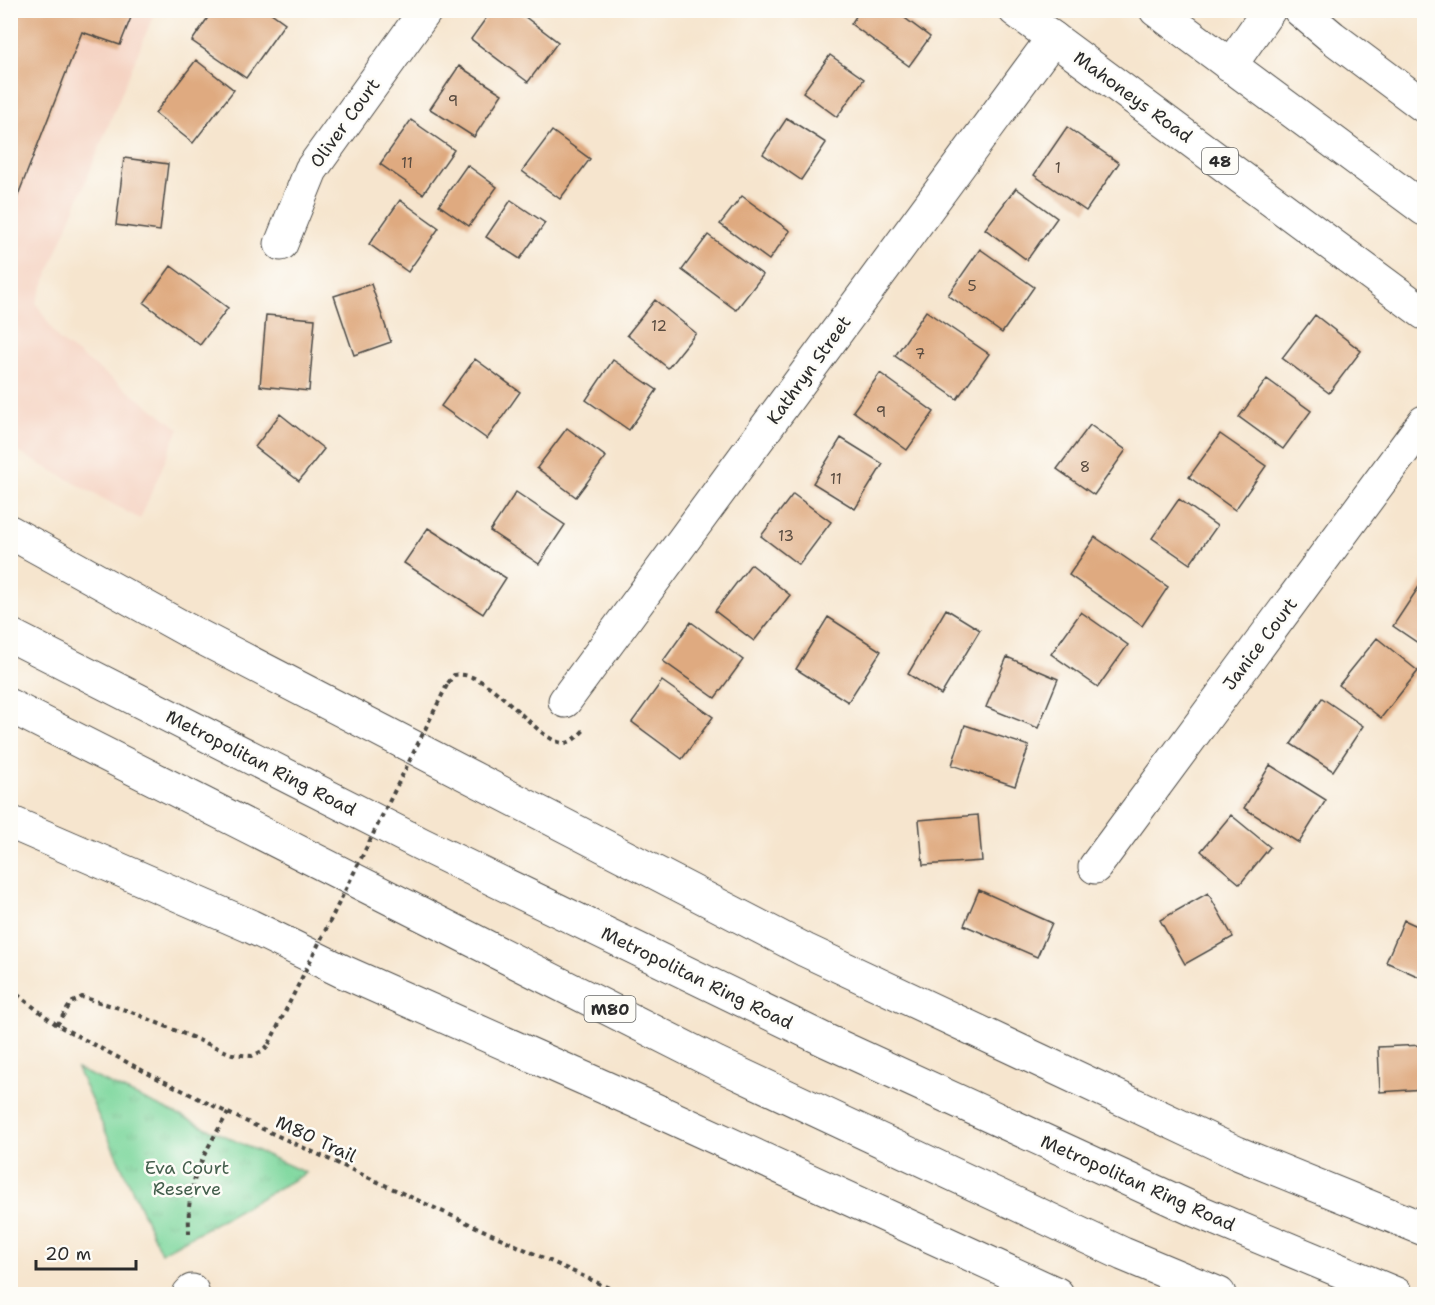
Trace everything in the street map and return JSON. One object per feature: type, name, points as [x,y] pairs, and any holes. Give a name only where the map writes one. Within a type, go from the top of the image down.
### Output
[{"type":"main road","name":"Oliver Court","points":[[280,243],[311,170],[426,10]]},
{"type":"main road","name":"Mahoneys Road","points":[[1015,10],[1425,313]]},
{"type":"main road","points":[[1156,10],[1425,209]]},
{"type":"main road","points":[[1230,66],[1269,10]]},
{"type":"main road","points":[[1300,10],[1332,37],[1425,106]]},
{"type":"main road","name":"Kathryn Street","points":[[565,701],[1053,39]]},
{"type":"main road","name":"Janice Court","points":[[1095,867],[1425,422]]},
{"type":"main road","points":[[10,532],[197,635],[805,950],[1237,1153],[1425,1229]]},
{"type":"main road","name":"Metropolitan Ring Road","points":[[10,635],[421,844],[827,1041],[1195,1210],[1396,1294]]},
{"type":"main road","name":"M80","points":[[10,706],[716,1063],[1123,1254],[1219,1294]]},
{"type":"main road","points":[[10,822],[250,926],[342,971],[651,1108],[1057,1294]]},
{"type":"path","points":[[57,1025],[71,1003],[82,998],[129,1011],[232,1054],[252,1056],[264,1050],[454,675],[472,676],[491,688],[545,734],[562,743],[577,737],[587,723],[585,718],[565,701]]},
{"type":"path","name":"M80 Trail","points":[[10,989],[57,1025],[228,1113],[622,1294]]},
{"type":"path","points":[[189,1234],[190,1201],[194,1180],[201,1162],[228,1113]]},
{"type":"shaded area","points":[[11,11],[155,11],[36,303],[59,340],[179,428],[140,519],[11,448]]},
{"type":"green space","name":"Eva Court Reserve","points":[[77,1069],[306,1173],[161,1253]]},
{"type":"building","points":[[10,10],[134,10],[120,45],[82,32],[11,213]]},
{"type":"building","points":[[213,10],[267,10],[285,23],[246,78],[192,41]]},
{"type":"building","points":[[492,10],[516,10],[558,42],[528,82],[471,39]]},
{"type":"building","points":[[860,10],[894,10],[930,37],[909,66],[851,24]]},
{"type":"building","points":[[830,55],[864,79],[837,117],[803,92]]},
{"type":"building","points":[[196,60],[234,90],[193,143],[155,113]]},
{"type":"building","points":[[459,66],[502,94],[474,137],[430,109]]},
{"type":"building","points":[[787,118],[826,143],[801,180],[763,154]]},
{"type":"building","points":[[411,120],[454,150],[423,194],[380,164]]},
{"type":"building","points":[[1067,127],[1119,163],[1086,211],[1034,175]]},
{"type":"building","points":[[552,131],[590,159],[560,199],[522,171]]},
{"type":"building","points":[[124,158],[168,164],[160,231],[116,225]]},
{"type":"building","points":[[467,165],[497,187],[469,226],[439,205]]},
{"type":"building","points":[[1016,188],[1057,218],[1027,260],[985,229]]},
{"type":"building","points":[[742,196],[790,231],[769,260],[720,224]]},
{"type":"building","points":[[400,200],[439,228],[408,272],[369,244]]},
{"type":"building","points":[[511,200],[545,223],[520,259],[486,237]]},
{"type":"building","points":[[708,235],[763,275],[736,310],[682,270]]},
{"type":"building","points":[[980,249],[1034,287],[1002,333],[948,295]]},
{"type":"building","points":[[171,266],[228,308],[200,345],[144,303]]},
{"type":"building","points":[[371,284],[391,342],[354,355],[334,296]]},
{"type":"building","points":[[655,300],[696,333],[668,368],[627,335]]},
{"type":"building","points":[[926,311],[989,354],[957,399],[895,356]]},
{"type":"building","points":[[266,315],[315,319],[309,391],[260,386]]},
{"type":"building","points":[[1315,315],[1361,351],[1329,393],[1282,358]]},
{"type":"building","points":[[475,359],[520,392],[487,439],[441,406]]},
{"type":"building","points":[[613,360],[657,390],[629,430],[586,400]]},
{"type":"building","points":[[880,373],[934,412],[907,450],[853,411]]},
{"type":"building","points":[[1267,379],[1311,411],[1283,449],[1239,417]]},
{"type":"building","points":[[280,414],[324,449],[299,481],[255,447]]},
{"type":"building","points":[[1090,425],[1126,450],[1094,495],[1057,469]]},
{"type":"building","points":[[567,428],[606,457],[576,497],[537,468]]},
{"type":"building","points":[[1220,434],[1266,466],[1235,510],[1189,477]]},
{"type":"building","points":[[841,438],[883,464],[855,509],[813,483]]},
{"type":"building","points":[[516,492],[565,525],[539,564],[490,531]]},
{"type":"building","points":[[793,494],[831,522],[799,565],[761,536]]},
{"type":"building","points":[[1179,499],[1217,526],[1190,564],[1152,538]]},
{"type":"building","points":[[428,528],[506,578],[483,614],[404,563]]},
{"type":"building","points":[[1095,537],[1168,587],[1142,626],[1069,575]]},
{"type":"building","points":[[751,564],[790,595],[754,641],[715,611]]},
{"type":"building","points":[[1424,579],[1424,647],[1393,626]]},
{"type":"building","points":[[946,609],[980,630],[941,695],[908,674]]},
{"type":"building","points":[[1081,612],[1128,645],[1098,687],[1051,654]]},
{"type":"building","points":[[828,617],[881,651],[848,702],[796,669]]},
{"type":"building","points":[[691,622],[743,660],[715,698],[663,661]]},
{"type":"building","points":[[1377,638],[1418,671],[1381,718],[1339,685]]},
{"type":"building","points":[[1007,657],[1058,679],[1038,728],[986,707]]},
{"type":"building","points":[[662,681],[713,717],[682,759],[632,722]]},
{"type":"building","points":[[1322,698],[1363,726],[1333,771],[1291,744]]},
{"type":"building","points":[[965,725],[1029,746],[1015,786],[952,765]]},
{"type":"building","points":[[1270,765],[1326,800],[1299,843],[1244,808]]},
{"type":"building","points":[[978,815],[982,861],[923,865],[919,820]]},
{"type":"building","points":[[1231,815],[1270,847],[1240,884],[1201,851]]},
{"type":"building","points":[[979,890],[1052,923],[1037,957],[964,925]]},
{"type":"building","points":[[1208,893],[1233,937],[1185,964],[1160,920]]},
{"type":"building","points":[[1404,920],[1424,929],[1424,979],[1386,962]]},
{"type":"building","points":[[1424,1045],[1424,1089],[1380,1092],[1378,1047]]}]
